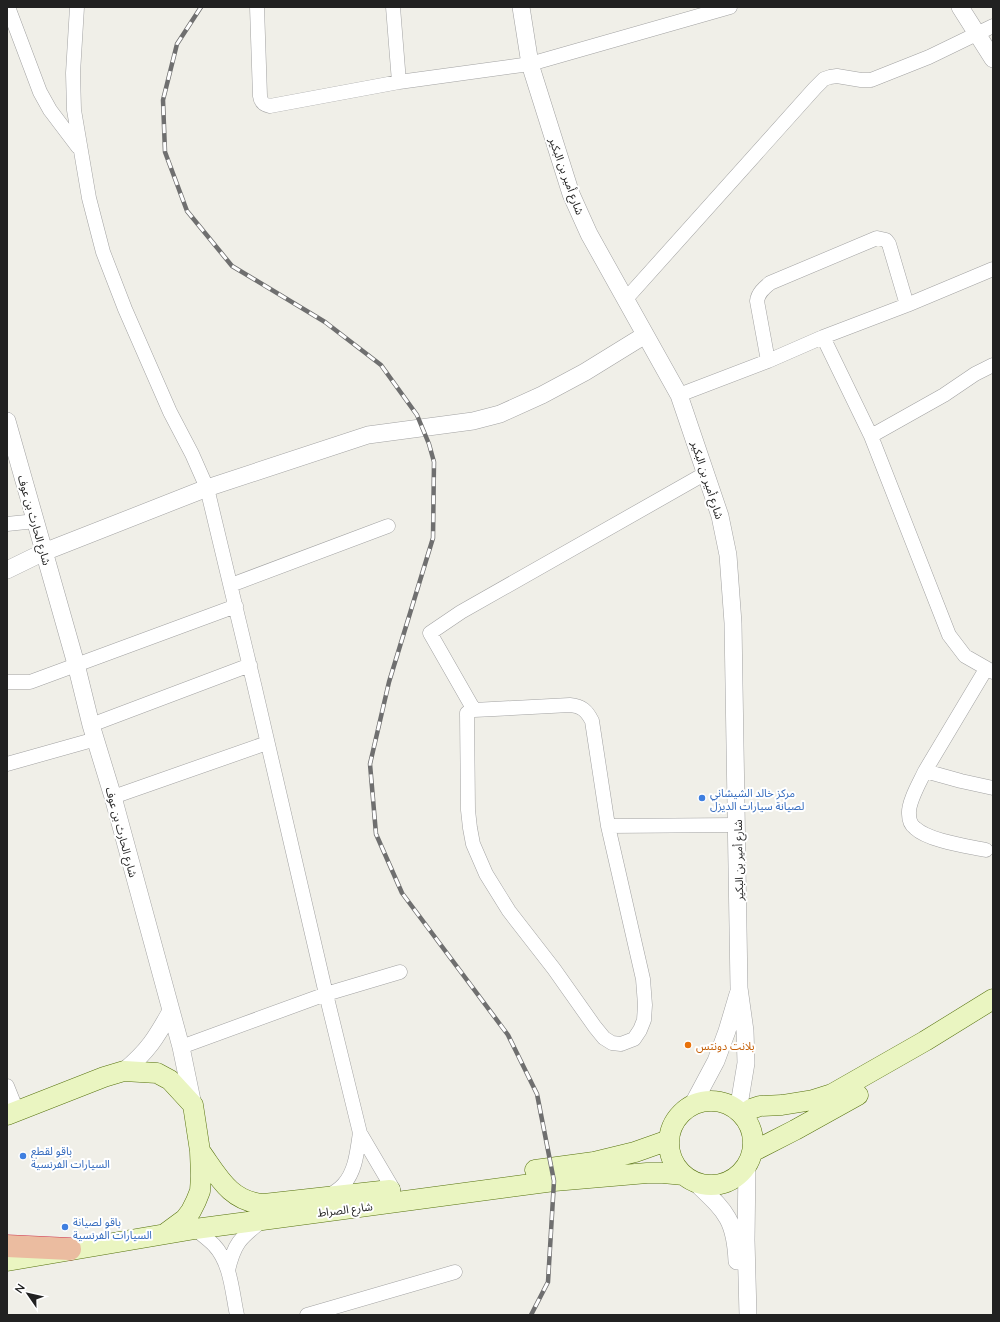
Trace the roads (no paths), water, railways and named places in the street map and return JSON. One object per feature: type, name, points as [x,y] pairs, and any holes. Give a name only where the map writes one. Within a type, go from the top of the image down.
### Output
[{"type":"highway","points":[[7,1246],[79,1248]]},
{"type":"main road","points":[[740,1113],[760,1106],[782,1105],[813,1100],[832,1094],[925,1041],[993,999]]},
{"type":"main road","points":[[750,1158],[753,1139],[749,1126],[740,1113],[719,1102],[705,1102],[692,1106],[680,1114],[672,1126],[669,1140],[670,1153],[675,1165],[690,1179],[711,1185],[725,1182],[738,1175],[750,1158],[795,1130],[867,1090],[993,1015]]},
{"type":"main road","points":[[12,1113],[124,1070],[150,1072],[163,1076],[170,1080],[193,1105]]},
{"type":"main road","name":"شارع الحارث بن عوف","points":[[164,1235],[185,1219],[200,1191],[200,1151],[193,1105]]},
{"type":"main road","name":"شارع الصراط","points":[[200,1151],[222,1182],[233,1193],[243,1200],[252,1203],[264,1204],[393,1190],[594,1162],[635,1152],[669,1140]]},
{"type":"main road","name":"شارع الصراط","points":[[7,1261],[195,1229],[554,1181],[648,1173],[662,1173],[690,1179]]},
{"type":"main road","points":[[7,1234],[33,1241],[79,1248]]},
{"type":"main road","points":[[7,1276],[49,1254]]},
{"type":"street","points":[[8,7],[40,92],[50,110],[80,150]]},
{"type":"street","points":[[77,7],[73,73],[74,110],[89,198],[103,252],[125,309],[170,412],[192,454],[207,488],[360,1133],[393,1190]]},
{"type":"street","points":[[257,7],[260,96],[261,102],[270,106],[399,82],[530,64],[710,10],[730,7]]},
{"type":"street","points":[[393,7],[399,82]]},
{"type":"street","name":"شارع أمير بن البكير","points":[[521,7],[530,64],[571,194],[589,234],[680,395],[720,516],[728,555],[733,623],[740,988],[745,1031],[746,1063],[740,1113]]},
{"type":"street","points":[[960,7],[993,59]]},
{"type":"street","points":[[625,300],[824,79],[837,76],[872,80],[928,57],[993,26]]},
{"type":"street","points":[[768,361],[757,301],[758,296],[764,288],[770,283],[877,238],[886,240],[889,244],[907,305]]},
{"type":"street","points":[[680,395],[768,361],[823,337],[907,305],[993,269]]},
{"type":"street","points":[[7,570],[44,552],[207,488],[368,434],[473,421],[500,414],[542,395],[585,372],[645,335]]},
{"type":"street","points":[[823,337],[871,436],[948,635],[964,656],[989,670],[925,771],[911,802],[909,814],[911,824],[916,829],[937,839],[986,850]]},
{"type":"street","points":[[871,436],[944,395],[976,374],[993,365]]},
{"type":"street","name":"شارع الحارث بن عوف","points":[[7,421],[76,664],[93,732],[113,797],[181,1047],[193,1105]]},
{"type":"street","points":[[474,710],[430,633],[461,612],[706,473]]},
{"type":"street","points":[[7,524],[36,521]]},
{"type":"street","points":[[231,585],[388,526]]},
{"type":"street","points":[[7,682],[30,682],[236,606]]},
{"type":"street","points":[[7,764],[93,732],[250,665]]},
{"type":"street","points":[[570,704],[583,708],[592,721],[608,826],[643,979],[645,1005],[644,1020],[640,1030],[634,1039],[621,1044],[612,1043],[604,1038],[595,1027],[554,969],[510,911],[492,885],[480,861],[472,838],[468,810],[467,713],[474,710],[570,704]]},
{"type":"street","points":[[113,797],[267,743]]},
{"type":"street","points":[[925,771],[993,788]]},
{"type":"street","points":[[608,826],[737,825]]},
{"type":"street","points":[[181,1047],[326,994],[400,972]]},
{"type":"street","name":"شارع أمير بن البكير","points":[[692,1106],[716,1061],[740,988]]},
{"type":"street","points":[[124,1070],[148,1049],[171,1011]]},
{"type":"street","points":[[7,1086],[12,1113]]},
{"type":"street","points":[[328,1197],[343,1185],[349,1177],[354,1165],[360,1133]]},
{"type":"street","points":[[748,1315],[746,1232],[750,1158]]},
{"type":"street","points":[[690,1179],[721,1207],[727,1215],[733,1228],[736,1249],[738,1315]]},
{"type":"street","points":[[228,1270],[235,1247],[241,1239],[264,1220]]},
{"type":"street","points":[[195,1229],[220,1252],[228,1270],[236,1315]]},
{"type":"street","points":[[307,1315],[455,1272]]},
{"type":"railway","points":[[201,7],[177,44],[163,100],[165,152],[187,211],[232,266],[325,322],[381,365],[417,415],[429,444],[434,462],[433,538],[389,682],[370,764],[376,834],[402,893],[508,1035],[537,1094],[554,1181],[548,1282],[531,1315]]},
{"type":"place","name":"مركز خالد الشيشاني لصيانة سيارات الديزل","points":[[702,798]]},
{"type":"place","name":"بلانت دونتس","points":[[688,1045]]},
{"type":"place","name":"باقو لقطع السيارات الفرنسية","points":[[23,1156]]},
{"type":"place","name":"باقو لصيانة السيارات الفرنسية","points":[[65,1227]]}]
